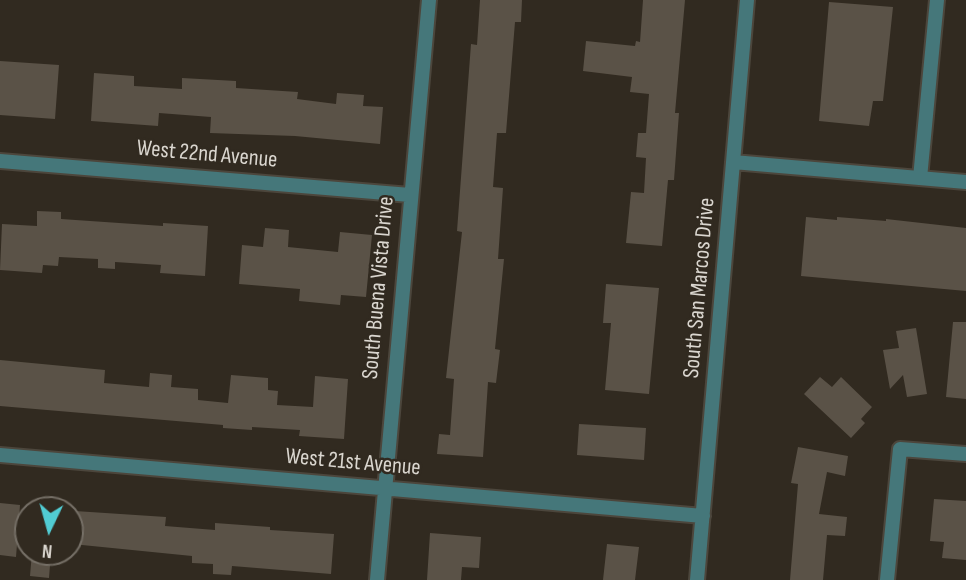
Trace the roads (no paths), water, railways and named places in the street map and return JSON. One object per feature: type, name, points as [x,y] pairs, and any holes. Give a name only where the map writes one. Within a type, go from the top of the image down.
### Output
[{"type":"street","name":"South Buena Vista Drive","points":[[377,580],[429,0]]},
{"type":"street","name":"South San Marcos Drive","points":[[697,580],[747,0]]},
{"type":"street","points":[[920,178],[937,0]]},
{"type":"street","name":"West 22nd Avenue","points":[[0,161],[410,195]]},
{"type":"street","points":[[733,162],[966,182]]},
{"type":"street","points":[[887,580],[900,449],[966,454]]},
{"type":"street","name":"West 21st Avenue","points":[[0,455],[703,516]]}]
